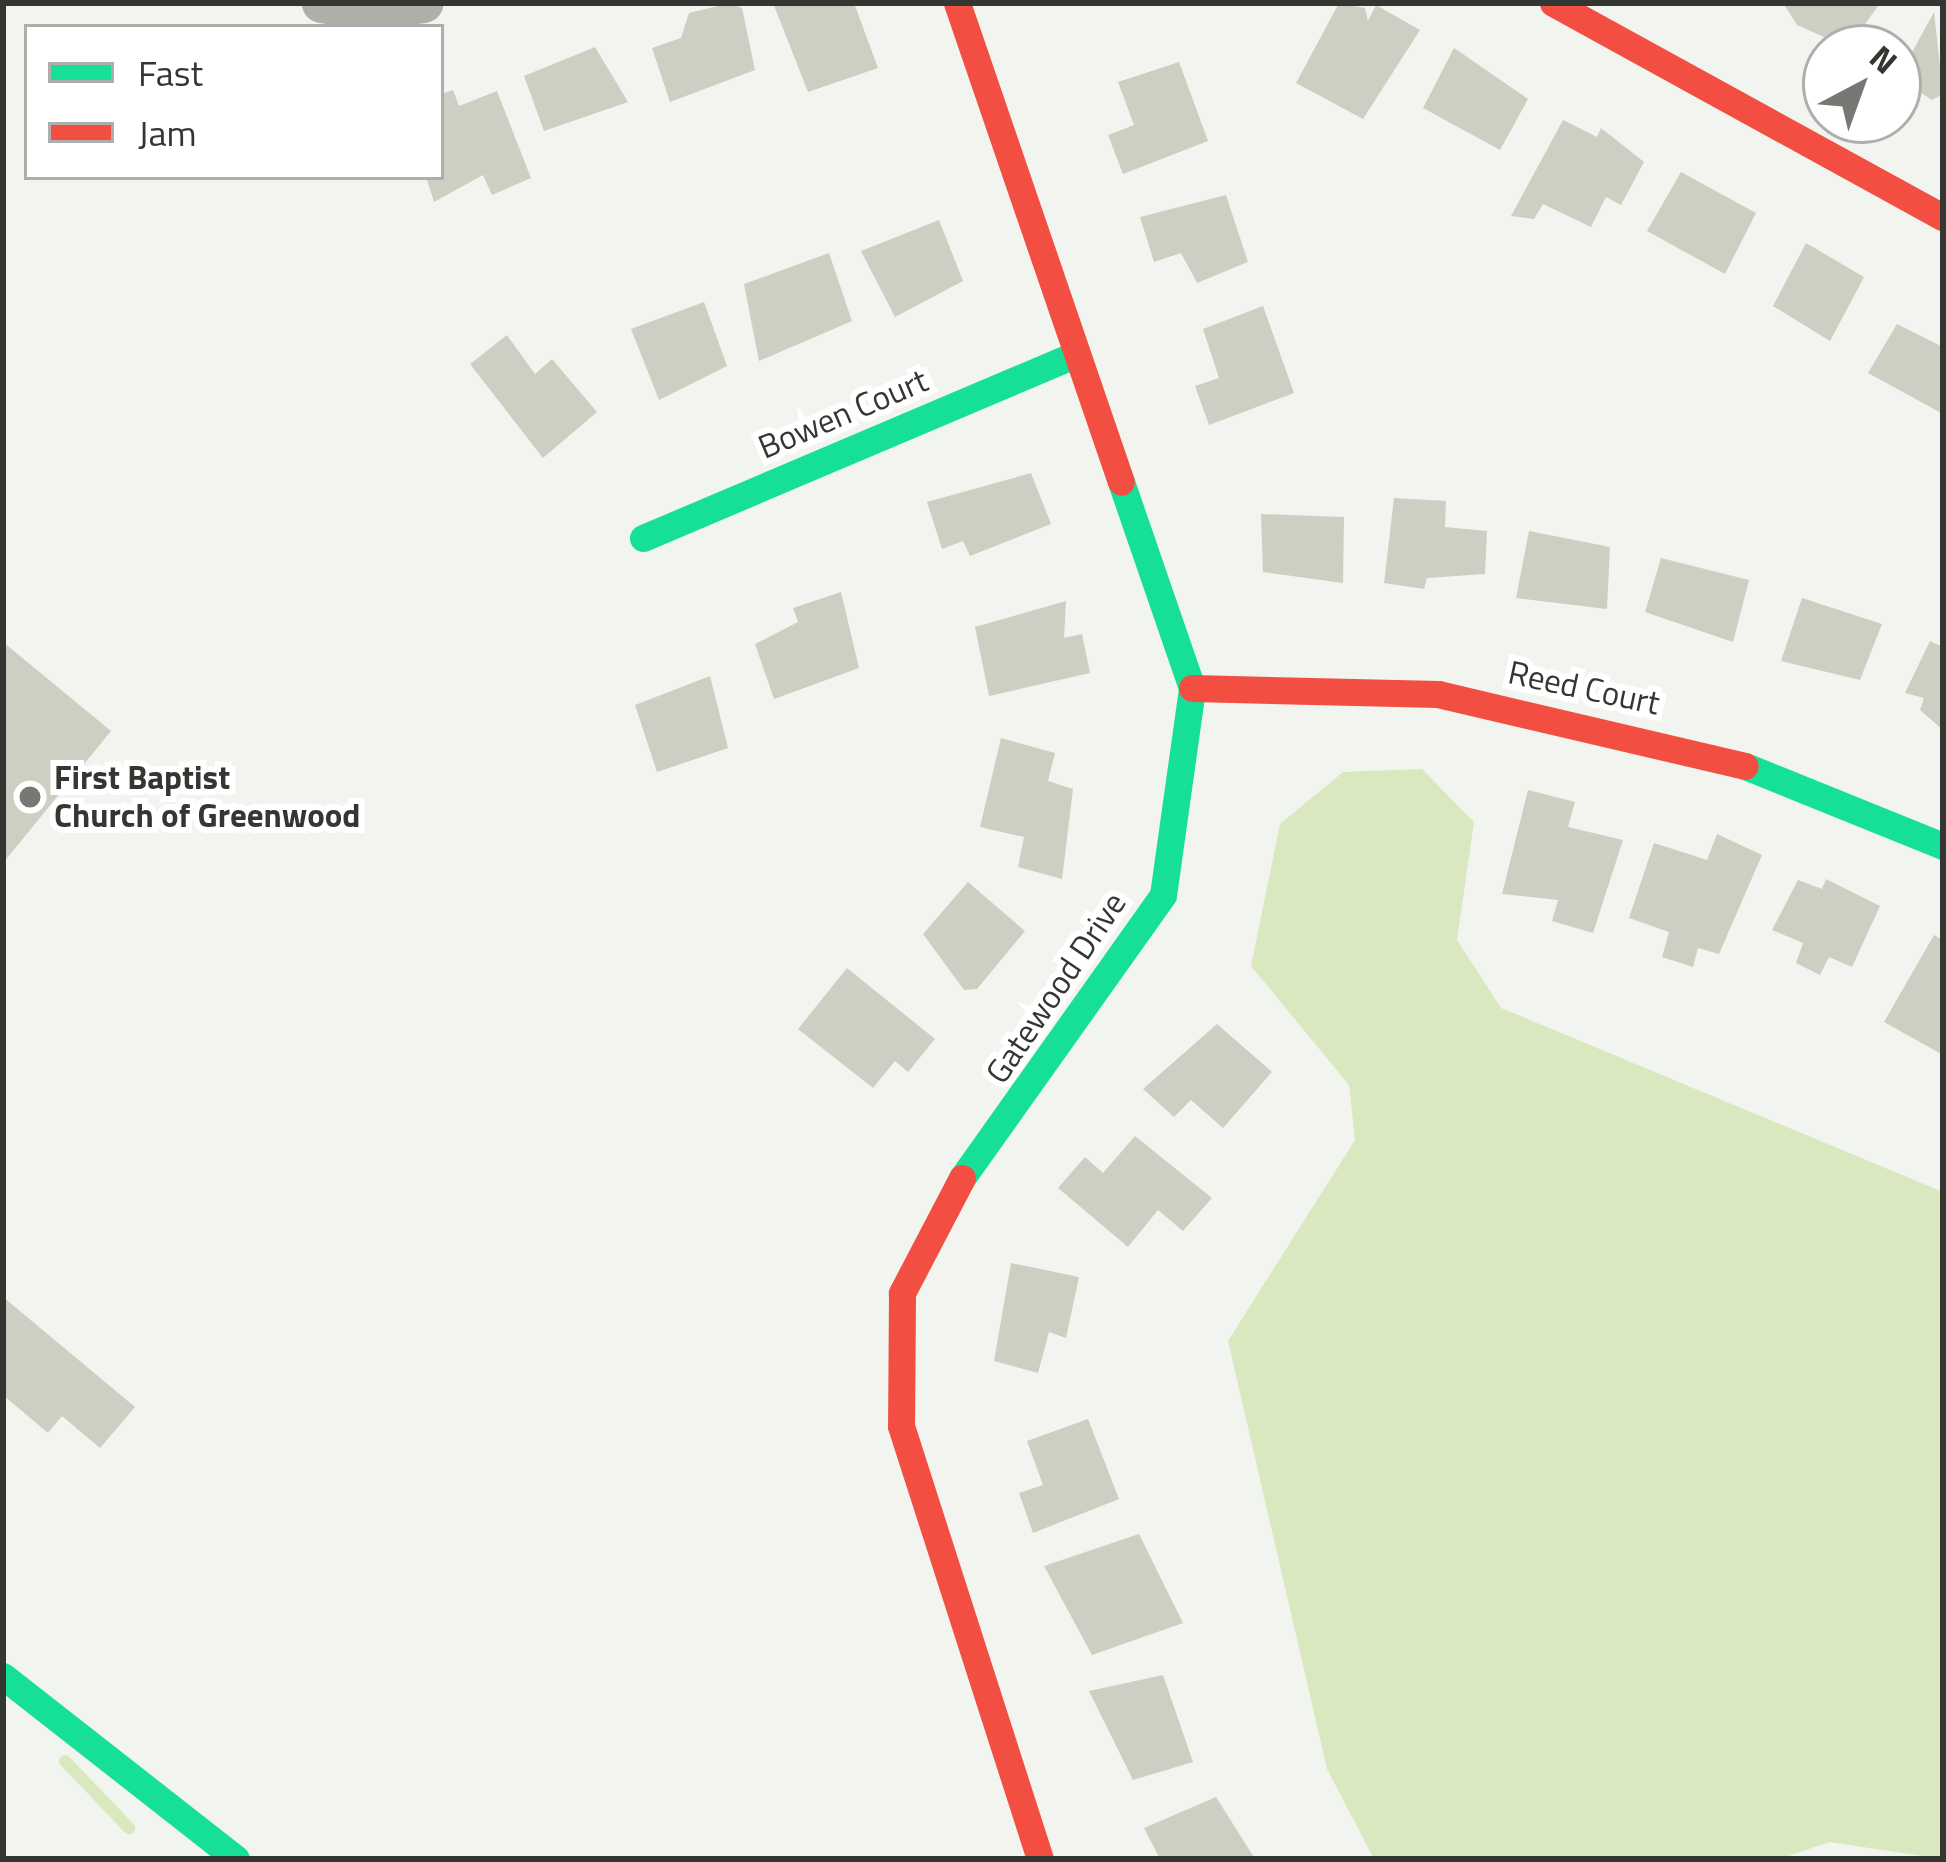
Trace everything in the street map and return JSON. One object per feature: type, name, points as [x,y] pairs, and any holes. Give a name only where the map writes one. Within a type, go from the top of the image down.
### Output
[{"type":"street","points":[[321,3],[423,3]]},
{"type":"street","name":"Gatewood Drive","points":[[957,3],[1070,357],[1192,688],[1163,895],[949,1196],[902,1293],[901,1426],[1040,1859]]},
{"type":"street","points":[[1553,3],[1943,217]]},
{"type":"street","name":"Bowen Court","points":[[643,538],[1070,357]]},
{"type":"street","name":"Reed Court","points":[[1192,688],[1438,694],[1706,750],[1943,846]]},
{"type":"street","points":[[3,1676],[236,1859]]},
{"type":"shaded area","points":[[1422,769],[1474,822],[1457,940],[1501,1008],[1943,1192],[1943,1859],[1829,1842],[1780,1859],[1374,1859],[1327,1769],[1228,1341],[1355,1140],[1349,1085],[1251,966],[1280,824],[1343,772]]},
{"type":"building","points":[[730,3],[742,8],[755,70],[670,102],[652,48],[681,38],[689,13]]},
{"type":"building","points":[[773,3],[854,3],[878,68],[808,92]]},
{"type":"building","points":[[1339,3],[1365,8],[1368,21],[1376,5],[1420,30],[1363,119],[1296,83]]},
{"type":"building","points":[[1783,3],[1880,3],[1865,24],[1797,25]]},
{"type":"building","points":[[1934,12],[1943,94],[1932,100],[1922,94],[1922,34]]},
{"type":"building","points":[[595,47],[628,102],[544,131],[524,76]]},
{"type":"building","points":[[1454,48],[1528,99],[1500,150],[1423,108]]},
{"type":"building","points":[[1179,62],[1208,141],[1123,174],[1108,135],[1134,125],[1118,82]]},
{"type":"building","points":[[453,90],[459,106],[497,91],[531,178],[492,195],[483,175],[434,202],[427,180],[444,180],[444,93]]},
{"type":"building","points":[[1563,120],[1597,137],[1601,128],[1644,162],[1621,205],[1606,197],[1591,227],[1543,204],[1534,219],[1511,216]]},
{"type":"building","points":[[1681,172],[1756,213],[1725,274],[1647,231]]},
{"type":"building","points":[[1226,195],[1248,262],[1197,283],[1181,253],[1154,262],[1140,217]]},
{"type":"building","points":[[939,220],[963,281],[895,317],[861,251]]},
{"type":"building","points":[[1806,243],[1864,277],[1830,341],[1773,306]]},
{"type":"building","points":[[829,253],[852,321],[759,361],[744,284]]},
{"type":"building","points":[[704,302],[727,366],[659,400],[631,329]]},
{"type":"building","points":[[1263,306],[1294,393],[1209,425],[1195,386],[1219,378],[1203,329]]},
{"type":"building","points":[[1897,324],[1943,347],[1943,414],[1868,373]]},
{"type":"building","points":[[507,335],[535,374],[552,359],[597,412],[543,458],[470,364]]},
{"type":"building","points":[[1031,473],[1051,524],[970,556],[963,541],[942,549],[927,502]]},
{"type":"building","points":[[1394,498],[1446,501],[1445,527],[1487,531],[1485,574],[1427,578],[1424,589],[1384,583]]},
{"type":"building","points":[[1261,514],[1344,517],[1343,583],[1263,572]]},
{"type":"building","points":[[1529,531],[1610,547],[1607,609],[1516,598]]},
{"type":"building","points":[[1661,558],[1749,580],[1733,642],[1645,612]]},
{"type":"building","points":[[841,592],[859,668],[774,699],[755,644],[798,622],[793,608]]},
{"type":"building","points":[[1802,598],[1882,624],[1860,680],[1781,661]]},
{"type":"building","points":[[1066,601],[1064,638],[1082,634],[1090,673],[989,696],[975,627]]},
{"type":"building","points":[[1930,641],[1943,647],[1943,730],[1920,710],[1924,698],[1905,693]]},
{"type":"building","name":"First Baptist Church of Greenwood","points":[[3,642],[111,731],[3,863]]},
{"type":"building","points":[[710,676],[728,748],[657,772],[635,705]]},
{"type":"building","points":[[1001,738],[1055,753],[1048,781],[1073,789],[1062,879],[1018,867],[1024,837],[980,827]]},
{"type":"building","points":[[1528,790],[1575,802],[1568,827],[1623,840],[1593,933],[1552,921],[1558,900],[1502,894]]},
{"type":"building","points":[[1717,834],[1762,855],[1719,954],[1698,948],[1693,967],[1662,957],[1669,932],[1629,918],[1654,843],[1707,860]]},
{"type":"building","points":[[1826,879],[1880,906],[1852,967],[1829,957],[1820,975],[1796,963],[1803,943],[1772,930],[1798,880],[1822,889]]},
{"type":"building","points":[[968,882],[1025,931],[977,989],[964,990],[923,934]]},
{"type":"building","points":[[1934,935],[1943,940],[1943,1055],[1884,1022]]},
{"type":"building","points":[[847,968],[935,1039],[908,1072],[895,1061],[873,1088],[798,1029]]},
{"type":"building","points":[[1217,1024],[1272,1072],[1223,1128],[1191,1100],[1174,1117],[1143,1089]]},
{"type":"building","points":[[1135,1136],[1212,1198],[1183,1231],[1158,1210],[1128,1247],[1058,1188],[1085,1157],[1103,1173]]},
{"type":"building","points":[[1011,1263],[1079,1277],[1066,1338],[1049,1332],[1038,1373],[994,1361]]},
{"type":"building","points":[[3,1297],[135,1407],[100,1448],[62,1416],[48,1433],[3,1395]]},
{"type":"building","points":[[1088,1419],[1119,1499],[1033,1533],[1019,1493],[1043,1485],[1027,1441]]},
{"type":"building","points":[[1139,1534],[1183,1623],[1092,1655],[1044,1566]]},
{"type":"building","points":[[1163,1675],[1193,1762],[1133,1780],[1089,1691]]},
{"type":"building","points":[[1216,1797],[1255,1859],[1160,1859],[1144,1828]]},
{"type":"waterway","points":[[65,1761],[129,1828]]},
{"type":"traffic: fast","points":[[643,538],[1070,357]]},
{"type":"traffic: fast","points":[[962,1178],[1163,895],[1192,688],[1121,482]]},
{"type":"traffic: fast","points":[[1745,766],[1943,846]]},
{"type":"traffic: fast","points":[[3,1676],[236,1859]]},
{"type":"traffic: jam","points":[[957,3],[1121,482]]},
{"type":"traffic: jam","points":[[1553,3],[1943,217]]},
{"type":"traffic: jam","points":[[1192,688],[1438,694],[1745,766]]},
{"type":"traffic: jam","points":[[962,1178],[902,1293],[901,1426],[1040,1859]]},
{"type":"place","name":"First Baptist Church of Greenwood","points":[[30,797]]}]
